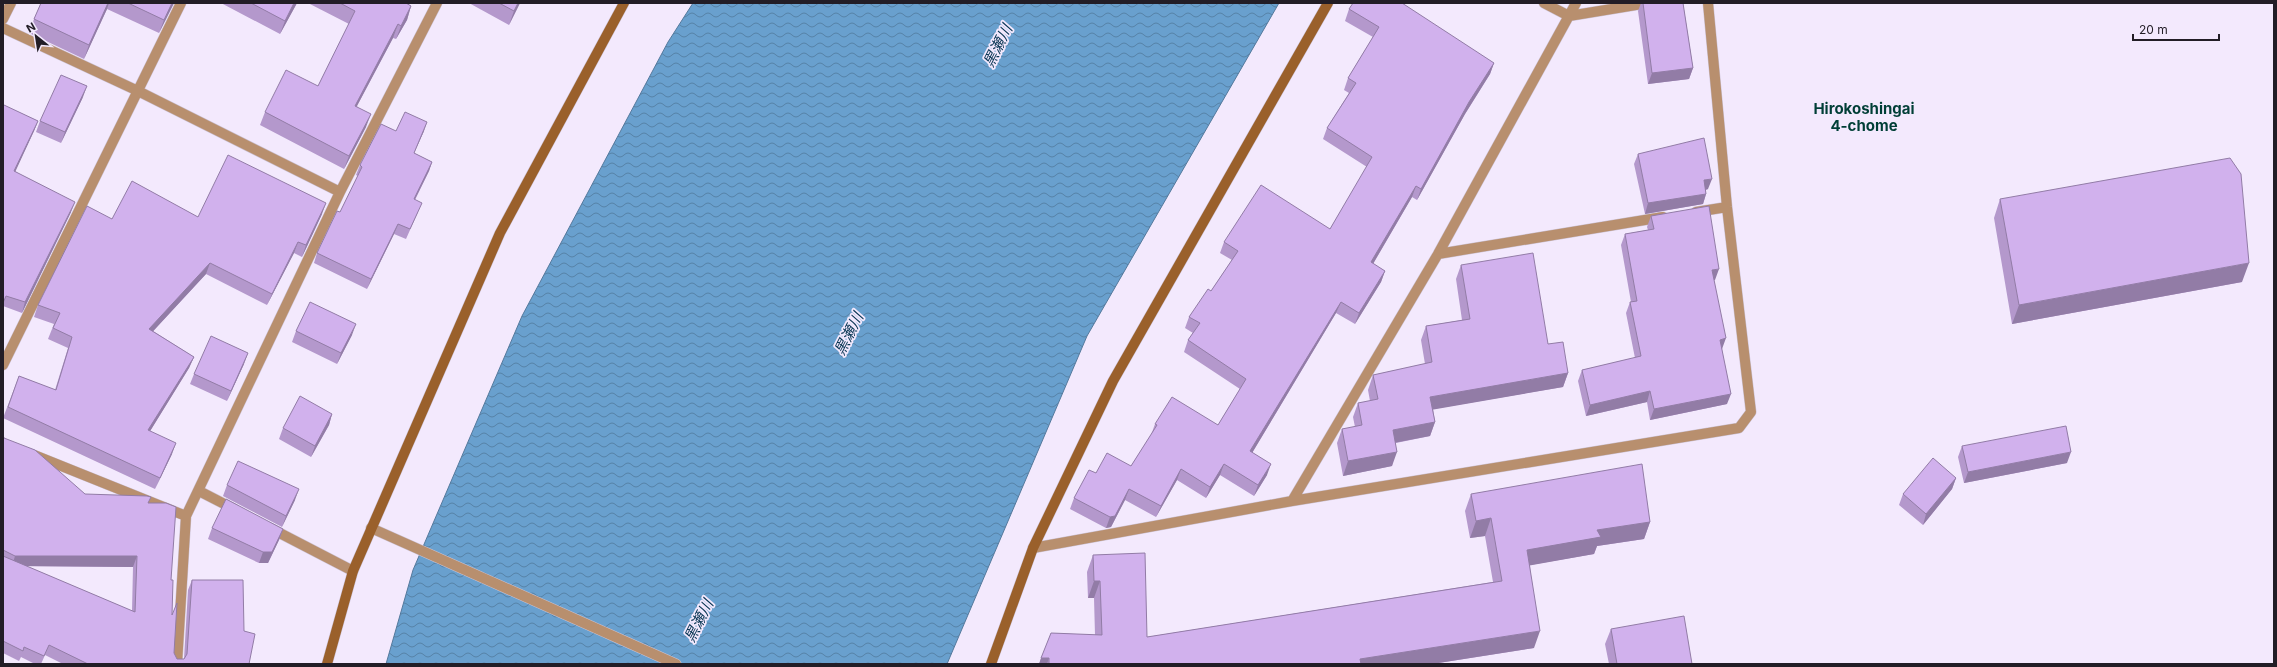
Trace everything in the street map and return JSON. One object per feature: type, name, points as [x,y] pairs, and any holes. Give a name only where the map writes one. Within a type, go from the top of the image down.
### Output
[{"type":"street","points":[[3,19],[11,3]]},
{"type":"street","points":[[3,365],[181,3]]},
{"type":"street","points":[[177,664],[186,516],[340,192],[437,3]]},
{"type":"street","points":[[327,664],[353,571],[500,233],[624,3]]},
{"type":"street","points":[[990,664],[1033,548],[1113,381],[1328,3]]},
{"type":"street","points":[[1544,3],[1569,16],[1648,3]]},
{"type":"street","points":[[1292,501],[1438,254],[1576,3]]},
{"type":"street","points":[[1033,548],[1292,501],[1739,428],[1751,412],[1727,207],[1708,3]]},
{"type":"street","points":[[3,28],[138,92],[340,192]]},
{"type":"street","points":[[1688,213],[1727,207]]},
{"type":"street","points":[[1438,254],[1672,216]]},
{"type":"street","points":[[25,451],[186,516]]},
{"type":"street","points":[[199,491],[241,513]]},
{"type":"street","points":[[262,524],[353,571]]},
{"type":"street","points":[[371,528],[397,538],[676,664]]},
{"type":"water","name":"黒瀬川","points":[[693,3],[1279,3],[1087,336],[947,664],[386,664],[413,570],[522,316],[668,42]]},
{"type":"building","points":[[41,3],[108,3],[89,45],[34,19]]},
{"type":"building","points":[[128,3],[172,3],[164,20]]},
{"type":"building","points":[[251,3],[294,3],[285,21]]},
{"type":"building","points":[[340,3],[406,3],[411,6],[401,26],[398,24],[355,106],[371,114],[349,156],[265,112],[286,70],[318,86],[355,11]]},
{"type":"building","points":[[499,3],[518,3],[514,11]]},
{"type":"building","points":[[1353,3],[1402,3],[1494,63],[1469,102],[1421,189],[1416,186],[1371,262],[1385,271],[1359,313],[1341,302],[1250,451],[1271,464],[1258,485],[1224,464],[1210,487],[1181,469],[1161,506],[1129,489],[1115,516],[1110,517],[1074,498],[1089,470],[1096,473],[1107,453],[1131,466],[1157,425],[1155,424],[1172,397],[1218,425],[1246,379],[1188,340],[1200,323],[1189,317],[1208,289],[1211,291],[1238,251],[1224,242],[1261,185],[1330,229],[1372,157],[1327,128],[1356,83],[1348,78],[1379,27],[1349,9]]},
{"type":"building","points":[[1643,3],[1683,3],[1693,68],[1652,73]]},
{"type":"building","points":[[61,75],[87,86],[65,132],[40,121]]},
{"type":"building","points":[[3,105],[38,121],[14,171],[75,202],[25,302],[6,296],[3,303]]},
{"type":"building","points":[[405,112],[427,122],[414,153],[432,162],[414,199],[422,203],[410,229],[398,224],[371,279],[317,253],[337,211],[340,212],[362,167],[360,165],[381,124],[396,131]]},
{"type":"building","points":[[1704,138],[1712,179],[1704,180],[1706,194],[1648,203],[1638,154]]},
{"type":"building","points":[[228,155],[326,203],[306,245],[298,242],[272,294],[210,263],[149,329],[194,357],[148,430],[176,443],[160,478],[8,407],[19,376],[56,390],[72,337],[53,328],[60,313],[38,305],[87,206],[112,219],[132,181],[198,217]]},
{"type":"building","points":[[2230,158],[2241,174],[2249,263],[2019,305],[2000,199]]},
{"type":"building","points":[[1709,206],[1719,269],[1712,270],[1726,338],[1720,340],[1731,394],[1654,409],[1650,391],[1590,405],[1582,370],[1641,356],[1630,302],[1637,301],[1625,234],[1654,229],[1651,216]]},
{"type":"building","points":[[1533,253],[1548,344],[1563,342],[1568,373],[1430,397],[1435,422],[1393,430],[1397,452],[1348,461],[1342,429],[1362,425],[1358,403],[1378,399],[1373,375],[1432,362],[1426,326],[1470,319],[1461,265]]},
{"type":"building","points":[[310,302],[356,324],[341,353],[296,331]]},
{"type":"building","points":[[211,336],[248,353],[231,391],[194,374]]},
{"type":"building","points":[[300,396],[332,414],[315,446],[283,428]]},
{"type":"building","points":[[2066,426],[2071,452],[1968,472],[1962,446]]},
{"type":"building","points":[[3,435],[4,438],[35,450],[85,494],[147,496],[151,497],[148,503],[166,503],[176,507],[171,580],[173,580],[172,615],[177,603],[174,653],[177,659],[184,659],[187,654],[192,580],[243,580],[244,631],[255,634],[249,664],[88,664],[49,645],[44,656],[24,647],[23,651],[3,641],[3,556],[135,612],[137,556],[15,556],[3,550]]},
{"type":"building","points":[[1933,458],[1956,478],[1926,514],[1903,494]]},
{"type":"building","points":[[238,461],[299,489],[286,516],[227,485]]},
{"type":"building","points":[[1642,464],[1650,522],[1597,530],[1601,537],[1527,550],[1540,631],[1360,659],[1361,664],[1049,664],[1049,658],[1041,658],[1051,633],[1102,635],[1100,581],[1094,581],[1093,555],[1145,553],[1147,637],[1502,581],[1491,518],[1476,521],[1471,494]]},
{"type":"building","points":[[226,499],[283,529],[272,552],[263,552],[212,528]]},
{"type":"building","points":[[1684,616],[1692,664],[1617,664],[1611,629]]},
{"type":"district","name":"Hirokoshingai 4-chome","points":[[1864,118]]}]
